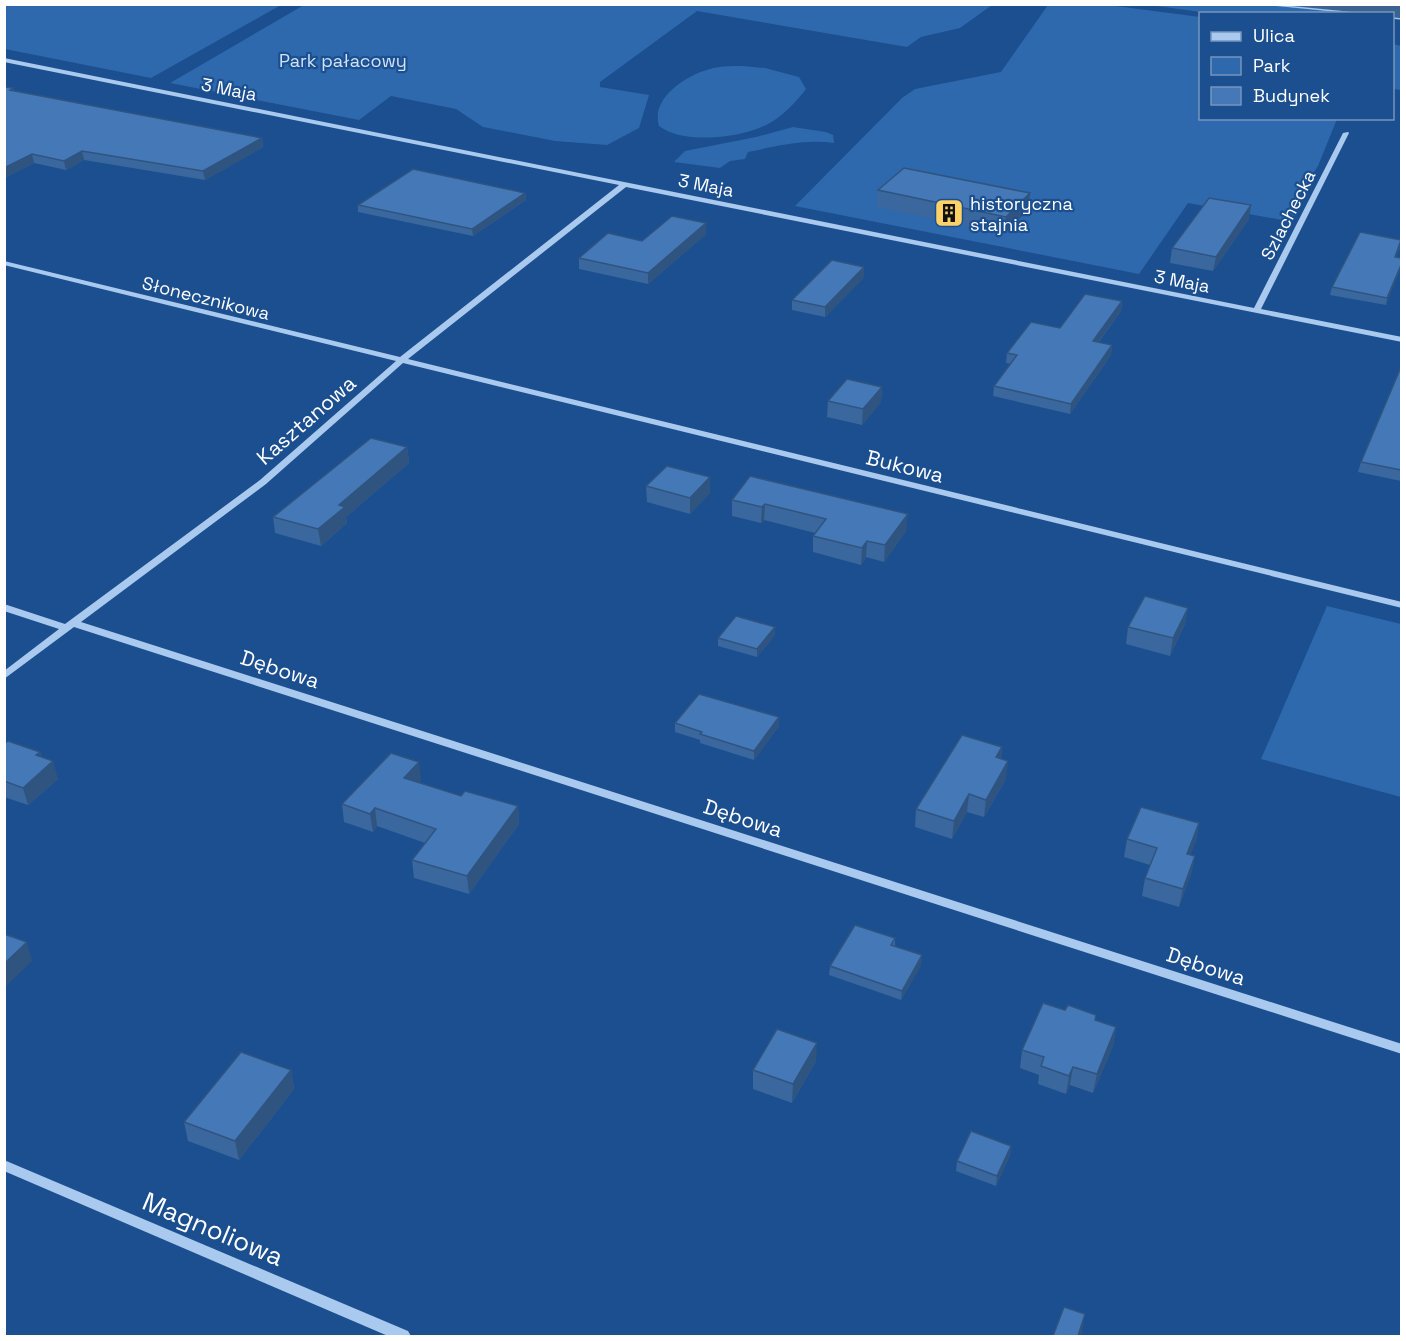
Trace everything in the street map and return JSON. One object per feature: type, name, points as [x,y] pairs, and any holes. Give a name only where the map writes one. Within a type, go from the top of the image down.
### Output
[{"type":"street","name":"3 Maja","points":[[4,60],[1401,340]]},
{"type":"street","name":"Szlachecka","points":[[1256,311],[1346,133]]},
{"type":"street","name":"Kasztanowa","points":[[4,676],[69,625],[263,482],[401,361],[625,184]]},
{"type":"street","name":"Słonecznikowa","points":[[4,263],[401,361]]},
{"type":"street","name":"Bukowa","points":[[401,361],[1401,606]]},
{"type":"street","name":"Dębowa","points":[[4,607],[69,625],[1401,1049]]},
{"type":"street","name":"Magnoliowa","points":[[4,1165],[403,1336]]},
{"type":"green space","points":[[4,5],[281,5],[151,78],[5,49]]},
{"type":"green space","name":"Park pałacowy","points":[[304,5],[992,5],[960,28],[921,37],[907,47],[697,11],[600,82],[600,87],[649,95],[639,128],[607,145],[555,141],[483,127],[456,109],[391,96],[359,120],[170,83]]},
{"type":"green space","points":[[1048,5],[1108,5],[1199,17],[1199,120],[1337,120],[1318,166],[1300,194],[1293,222],[1188,203],[1139,274],[795,206],[902,98],[915,89],[1001,72]]},
{"type":"green space","points":[[1150,5],[1274,5],[1345,12],[1201,12]]},
{"type":"green space","points":[[1394,44],[1401,46],[1401,90],[1394,89]]},
{"type":"green space","points":[[742,66],[765,68],[799,77],[806,89],[789,108],[773,121],[743,133],[713,137],[682,136],[659,126],[660,105],[666,96],[683,81],[714,68]]},
{"type":"green space","points":[[793,127],[826,132],[833,135],[834,143],[780,145],[748,152],[745,159],[730,161],[720,168],[674,162],[685,151]]},
{"type":"green space","points":[[1327,606],[1401,624],[1401,797],[1261,759]]},
{"type":"shaded area","points":[[1274,5],[1401,5],[1401,19],[1394,18],[1394,12],[1345,12]]},
{"type":"building","points":[[4,87],[262,138],[203,171],[82,151],[64,161],[32,154],[4,168]]},
{"type":"building","points":[[904,168],[1030,193],[1006,217],[878,190]]},
{"type":"building","points":[[413,169],[525,193],[472,229],[358,205]]},
{"type":"building","points":[[1209,198],[1251,205],[1216,257],[1172,248]]},
{"type":"building","points":[[672,216],[706,223],[648,273],[579,258],[608,233],[642,241]]},
{"type":"building","points":[[1360,232],[1401,240],[1395,257],[1401,258],[1401,265],[1387,298],[1332,287]]},
{"type":"building","points":[[832,260],[864,267],[825,307],[792,300]]},
{"type":"building","points":[[1085,294],[1122,301],[1093,341],[1112,345],[1071,404],[994,386],[1017,355],[1007,353],[1031,322],[1060,328]]},
{"type":"building","points":[[1401,367],[1401,470],[1361,462]]},
{"type":"building","points":[[847,379],[882,387],[863,409],[828,401]]},
{"type":"building","points":[[371,438],[407,447],[339,505],[345,507],[318,529],[273,517]]},
{"type":"building","points":[[667,466],[710,477],[690,498],[646,486]]},
{"type":"building","points":[[750,476],[908,514],[885,545],[867,541],[862,548],[813,536],[826,519],[765,504],[762,507],[732,500]]},
{"type":"building","points":[[1145,596],[1188,608],[1173,638],[1128,627]]},
{"type":"building","points":[[736,616],[775,627],[757,649],[718,638]]},
{"type":"building","points":[[699,694],[779,717],[754,751],[700,734],[702,732],[675,723]]},
{"type":"building","points":[[962,735],[1002,747],[996,757],[1008,761],[986,800],[969,794],[954,821],[916,809]]},
{"type":"building","points":[[8,741],[40,752],[36,755],[53,761],[23,788],[4,781],[4,744]]},
{"type":"building","points":[[391,753],[419,762],[404,778],[461,796],[465,791],[518,806],[467,876],[412,860],[436,829],[375,808],[370,814],[342,804]]},
{"type":"building","points":[[1141,807],[1199,823],[1187,854],[1195,856],[1183,889],[1145,878],[1157,848],[1127,839]]},
{"type":"building","points":[[855,925],[895,938],[891,945],[922,955],[902,991],[830,966]]},
{"type":"building","points":[[4,934],[27,942],[4,964]]},
{"type":"building","points":[[1043,1003],[1065,1010],[1068,1005],[1096,1015],[1095,1020],[1116,1027],[1097,1074],[1073,1067],[1069,1076],[1041,1066],[1044,1057],[1022,1050]]},
{"type":"building","points":[[777,1029],[817,1043],[793,1084],[753,1070]]},
{"type":"building","points":[[241,1052],[291,1070],[235,1141],[184,1122]]},
{"type":"building","points":[[971,1131],[1011,1146],[997,1176],[957,1161]]},
{"type":"building","points":[[1064,1307],[1085,1314],[1078,1336],[1053,1336]]},
{"type":"place","name":"historyczna stajnia","points":[[949,213]]}]
